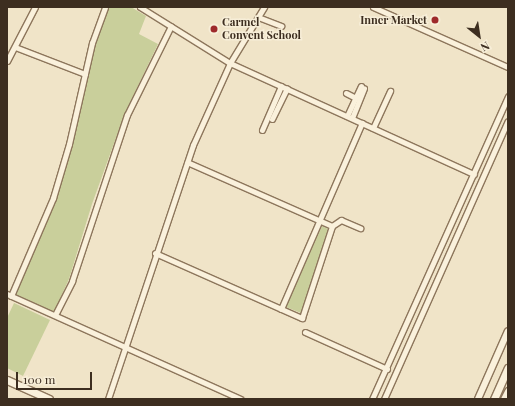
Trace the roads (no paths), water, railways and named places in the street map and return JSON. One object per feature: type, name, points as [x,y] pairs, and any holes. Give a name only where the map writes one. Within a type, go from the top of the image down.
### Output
[{"type":"main road","points":[[494,399],[508,368]]},
{"type":"main road","points":[[7,380],[49,399]]},
{"type":"main road","points":[[504,399],[508,390]]},
{"type":"street","points":[[7,61],[36,7]]},
{"type":"street","points":[[105,7],[85,74],[53,198],[9,295],[241,399]]},
{"type":"street","points":[[140,7],[230,63],[474,174]]},
{"type":"street","points":[[108,399],[127,348],[155,253],[187,162],[230,63],[264,7]]},
{"type":"street","points":[[373,7],[508,67]]},
{"type":"street","points":[[258,17],[281,26]]},
{"type":"street","points":[[55,315],[72,281],[127,115],[171,26]]},
{"type":"street","points":[[15,47],[85,74]]},
{"type":"street","points":[[262,130],[281,86]]},
{"type":"street","points":[[363,87],[350,117],[356,98],[363,87]]},
{"type":"street","points":[[272,119],[287,88]]},
{"type":"street","points":[[373,128],[390,91]]},
{"type":"street","points":[[346,93],[356,98]]},
{"type":"street","points":[[372,399],[387,369],[508,96]]},
{"type":"street","points":[[384,399],[508,121]]},
{"type":"street","points":[[281,309],[362,123]]},
{"type":"street","points":[[187,162],[332,226]]},
{"type":"street","points":[[155,253],[302,318],[332,226],[344,220],[360,228]]},
{"type":"street","points":[[478,399],[508,331]]},
{"type":"street","points":[[305,332],[387,369]]},
{"type":"place","name":"Inner Market","points":[[435,20]]},
{"type":"place","name":"Carmel Convent School","points":[[214,29]]}]
